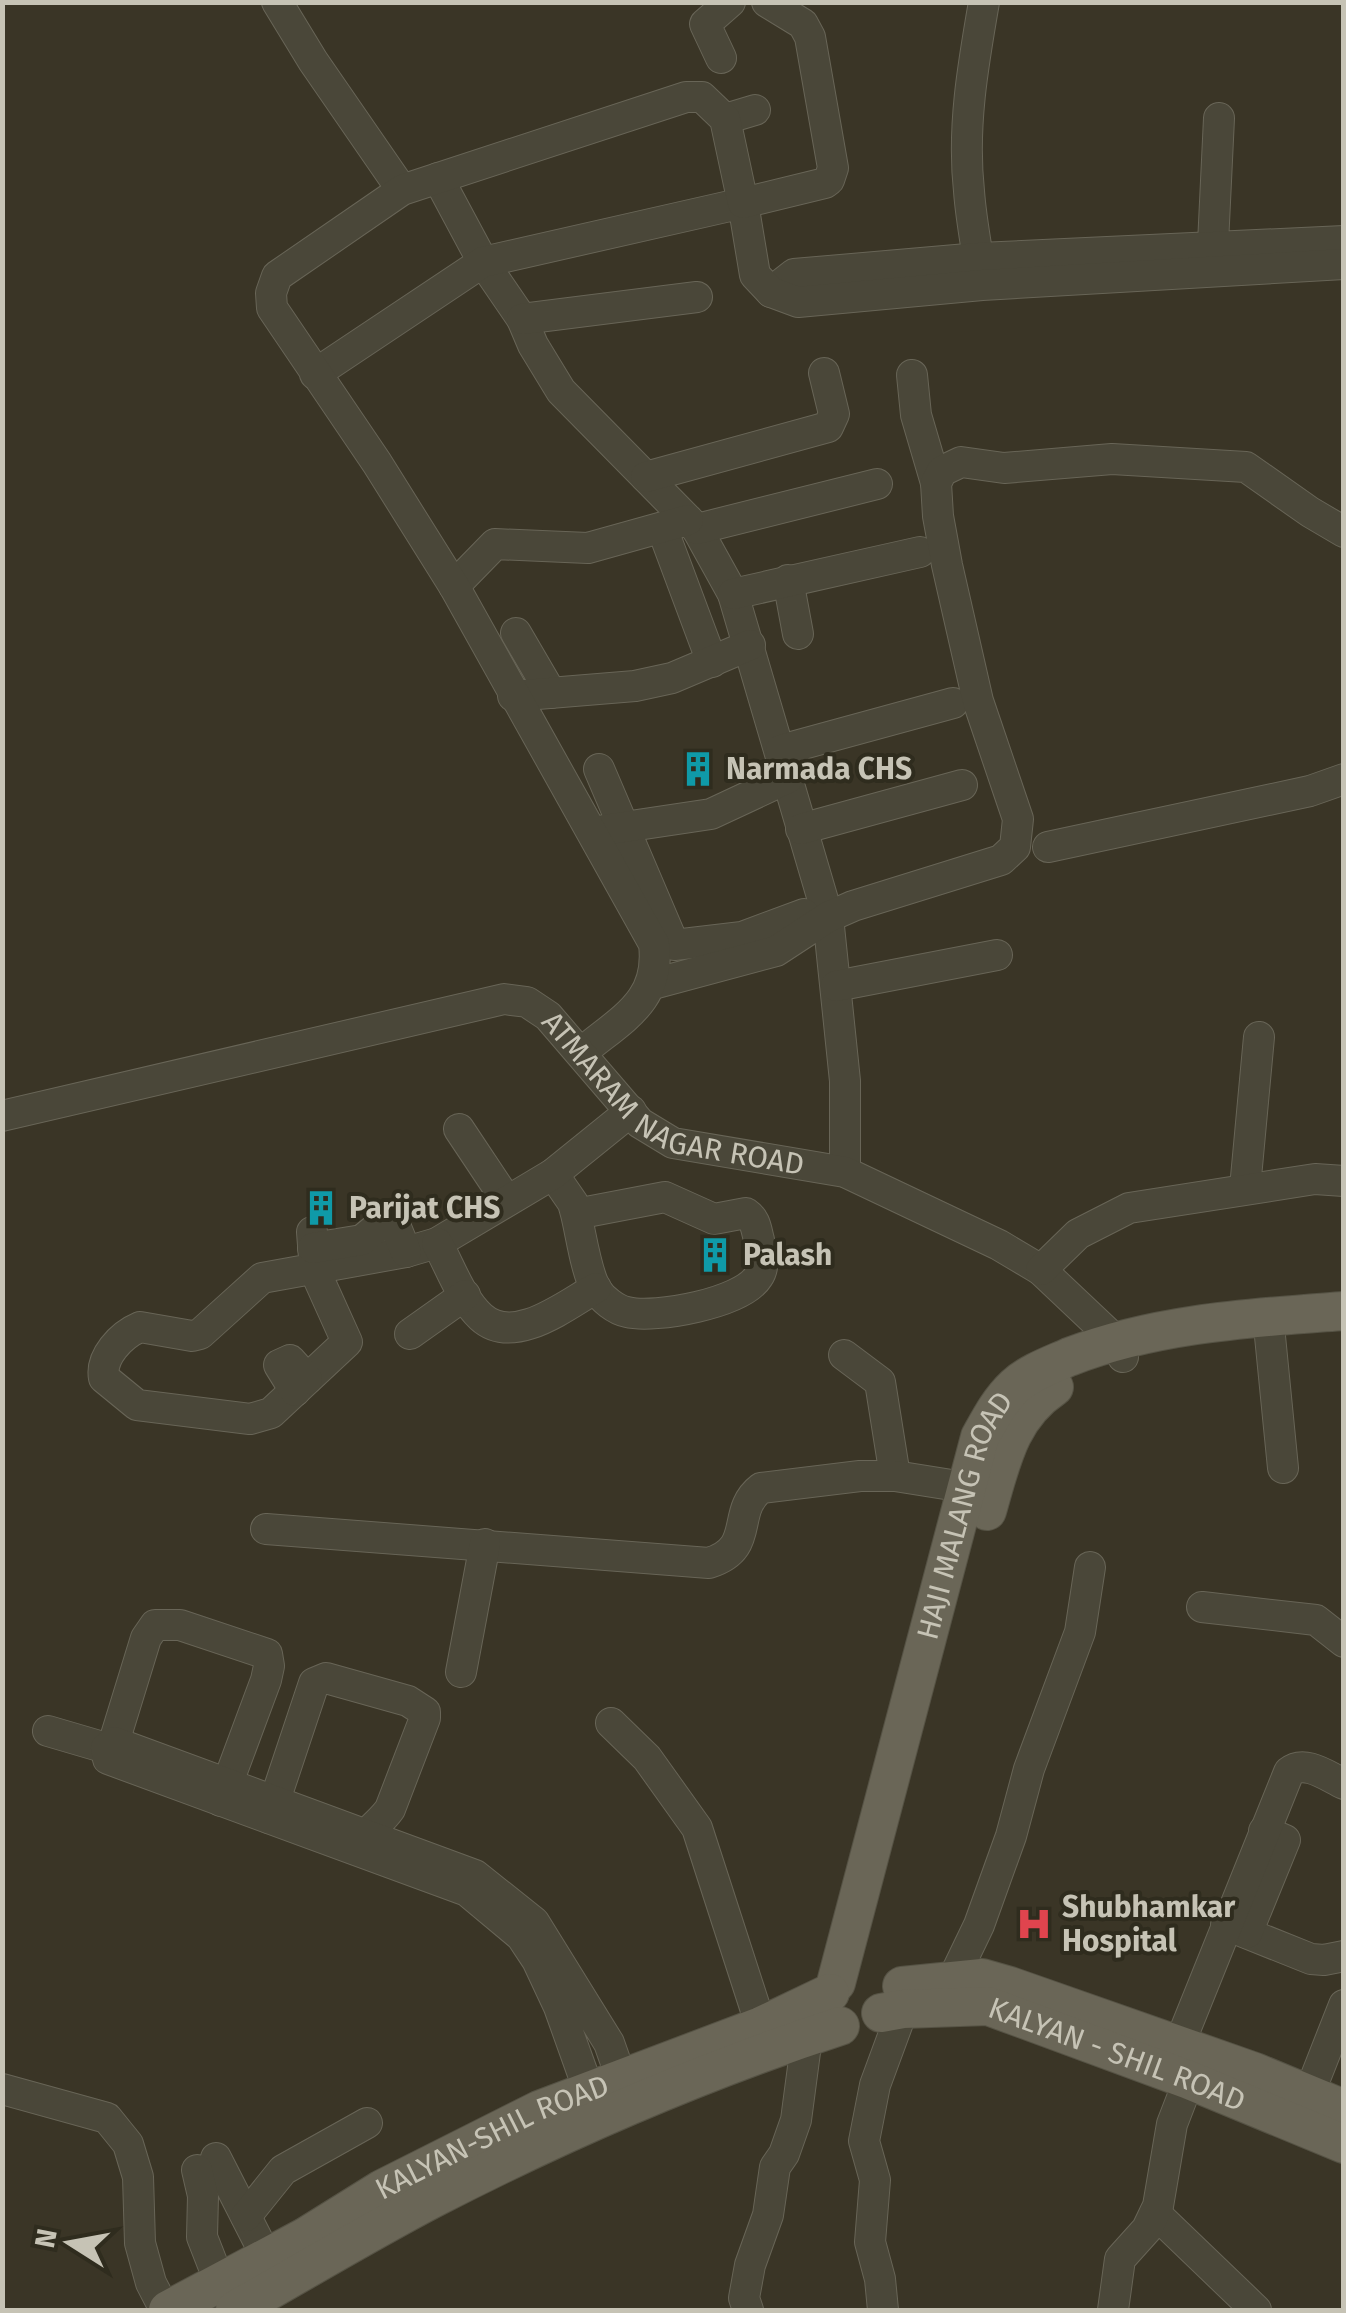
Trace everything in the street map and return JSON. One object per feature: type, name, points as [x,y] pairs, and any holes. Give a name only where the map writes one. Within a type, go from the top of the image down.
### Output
[{"type":"main road","name":"HAJI MALANG ROAD","points":[[855,2004],[866,1921],[980,1490],[1024,1413],[1050,1389],[1119,1349],[1344,1311]]},
{"type":"main road","name":"HAJI MALANG ROAD","points":[[1268,1326],[1344,1331]]},
{"type":"main road","name":"KALYAN - SHIL ROAD","points":[[855,2004],[953,1979],[982,1978],[1010,1986],[1184,2063],[1344,2144]]},
{"type":"main road","name":"KALYAN - SHIL ROAD","points":[[855,2004],[988,2006],[1326,2101]]},
{"type":"main road","name":"KALYAN-SHIL ROAD","points":[[228,2297],[267,2258],[382,2188],[539,2110],[761,2026],[855,2004]]},
{"type":"main road","name":"KALYAN-SHIL ROAD","points":[[166,2310],[228,2297],[602,2116],[855,2004]]},
{"type":"street","points":[[277,2],[402,190]]},
{"type":"street","points":[[686,97],[727,53],[704,24],[730,2]]},
{"type":"street","points":[[315,374],[482,262],[830,180],[833,168],[808,30],[767,2]]},
{"type":"street","points":[[980,272],[968,188],[968,130],[970,84],[984,2]]},
{"type":"street","points":[[581,1054],[637,1006],[653,984],[654,944],[454,586],[272,308],[271,293],[277,276],[402,190],[686,97],[702,97],[739,115],[755,275],[772,292],[798,302],[875,281],[980,272],[1211,260],[1344,264]]},
{"type":"street","points":[[1211,260],[1219,118]]},
{"type":"street","points":[[438,178],[482,262],[562,391],[646,477],[733,594],[784,764],[801,829],[816,916],[836,986],[844,1081],[844,1172]]},
{"type":"street","points":[[1211,260],[1344,241]]},
{"type":"street","points":[[527,332],[697,297]]},
{"type":"street","points":[[646,477],[828,427],[834,414],[824,373]]},
{"type":"street","points":[[912,375],[916,415],[936,483],[938,516],[962,640],[1003,782],[1035,847]]},
{"type":"street","points":[[936,483],[942,471],[960,462],[1004,468],[1112,459],[1246,467],[1344,532]]},
{"type":"street","points":[[454,586],[496,544],[588,548],[877,484]]},
{"type":"street","points":[[682,526],[712,662]]},
{"type":"street","points":[[733,594],[920,552]]},
{"type":"street","points":[[788,580],[798,634]]},
{"type":"street","points":[[516,633],[551,693]]},
{"type":"street","points":[[514,696],[635,686],[672,678],[750,645]]},
{"type":"street","points":[[591,832],[711,814],[784,764],[953,703]]},
{"type":"street","points":[[599,769],[670,942],[776,951],[816,916],[1035,847],[1310,791],[1344,779]]},
{"type":"street","points":[[801,829],[962,785]]},
{"type":"street","points":[[653,984],[744,948]]},
{"type":"street","points":[[836,986],[998,955]]},
{"type":"street","name":"ATMARAM NAGAR ROAD","points":[[2,1116],[504,998],[527,1002],[548,1016],[640,1123],[673,1143],[844,1172],[999,1245],[1041,1270],[1119,1349]]},
{"type":"street","points":[[1245,1188],[1259,1037]]},
{"type":"street","points":[[314,1250],[347,1342],[271,1413],[250,1419],[137,1405],[104,1378],[106,1356],[134,1329],[184,1336],[200,1334],[256,1281],[314,1250],[406,1252],[437,1243],[553,1174],[630,1112]]},
{"type":"street","points":[[459,1129],[508,1201]]},
{"type":"street","points":[[553,1174],[573,1203],[596,1288],[615,1308],[642,1314],[669,1313],[740,1293],[756,1281],[763,1266],[754,1221],[746,1214],[704,1216],[665,1197],[576,1214]]},
{"type":"street","points":[[1041,1270],[1078,1234],[1130,1208],[1314,1178],[1344,1182]]},
{"type":"street","points":[[437,1243],[465,1295],[482,1318],[498,1326],[541,1320],[596,1288]]},
{"type":"street","points":[[410,1334],[465,1295]]},
{"type":"street","points":[[1268,1326],[1284,1468]]},
{"type":"street","points":[[844,1355],[880,1382],[894,1476]]},
{"type":"street","points":[[266,1529],[708,1562],[725,1558],[739,1543],[750,1496],[761,1488],[860,1476],[894,1476],[980,1490]]},
{"type":"street","points":[[460,1672],[485,1544]]},
{"type":"street","points":[[953,1979],[979,1925],[1011,1836],[1029,1769],[1080,1632],[1090,1568]]},
{"type":"street","points":[[1202,1608],[1316,1620],[1344,1642]]},
{"type":"street","points":[[224,1793],[269,1666],[267,1654],[180,1625],[155,1625],[146,1638],[108,1759],[224,1793],[471,1883],[521,1936],[605,2086]]},
{"type":"street","points":[[272,1810],[314,1683],[326,1678],[408,1701],[424,1712],[425,1718],[390,1809],[360,1843]]},
{"type":"street","points":[[612,1723],[647,1758],[697,1828],[761,2026]]},
{"type":"street","points":[[48,1731],[110,1745]]},
{"type":"street","points":[[1113,2310],[1120,2258],[1155,2213],[1184,2063],[1255,1883],[1264,1832],[1288,1772],[1305,1766],[1344,1784]]},
{"type":"street","points":[[1236,1929],[1311,1959],[1344,1956]]},
{"type":"street","points":[[748,2310],[744,2298],[750,2265],[768,2216],[775,2167],[855,2004]]},
{"type":"street","points":[[855,2004],[875,2084],[864,2141],[876,2180],[870,2242],[883,2310]]},
{"type":"street","points":[[1326,2101],[1344,2006]]},
{"type":"street","points":[[2,2089],[107,2118],[128,2144],[138,2177],[140,2242],[151,2283],[166,2310]]},
{"type":"street","points":[[246,2216],[282,2170],[367,2123]]},
{"type":"street","points":[[228,2297],[202,2237],[206,2164],[246,2216],[267,2258]]},
{"type":"street","points":[[1155,2213],[1256,2310]]},
{"type":"place","name":"Narmada CHS","points":[[698,769]]},
{"type":"place","name":"Parijat CHS","points":[[321,1208]]},
{"type":"place","name":"Palash","points":[[715,1255]]},
{"type":"place","name":"Shubhamkar Hospital","points":[[1034,1924]]}]
